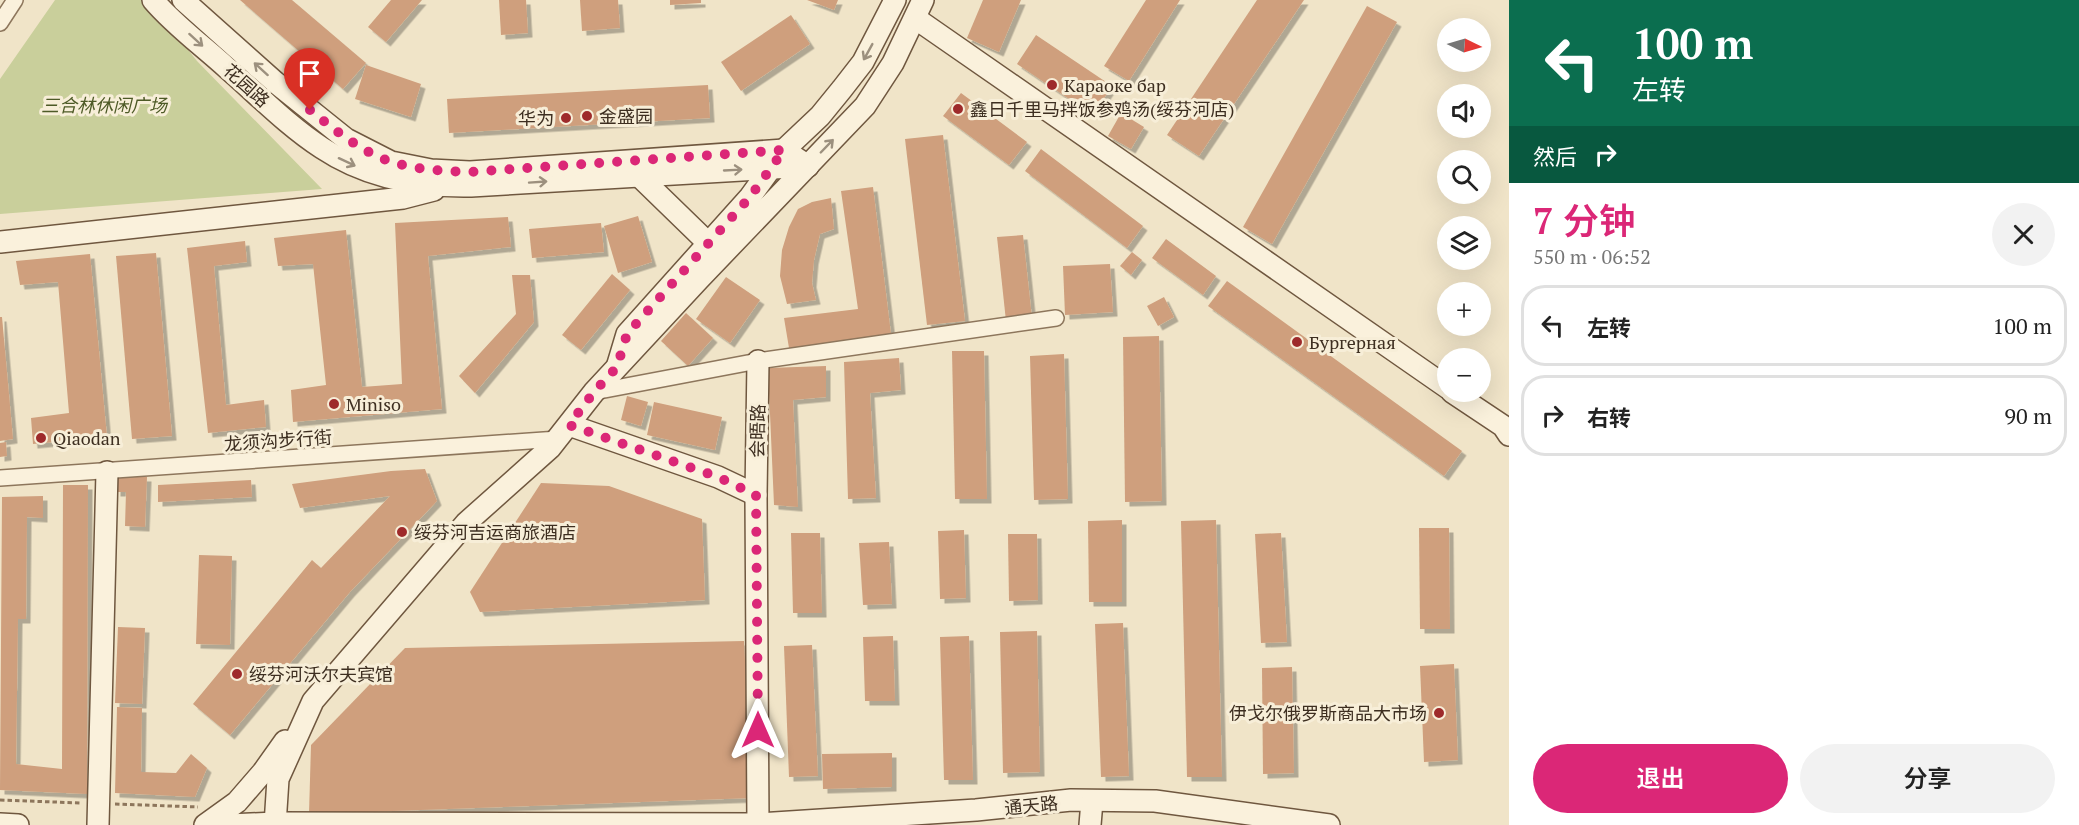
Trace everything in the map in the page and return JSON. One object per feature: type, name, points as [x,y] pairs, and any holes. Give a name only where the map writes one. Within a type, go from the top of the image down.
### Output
[{"type":"main road","name":"花园路","points":[[153,0],[283,117],[321,148],[341,160],[372,173],[407,182],[446,187],[807,166]]},
{"type":"main road","name":"花园路","points":[[183,0],[275,82],[346,139],[391,162],[430,170],[470,172],[784,150]]},
{"type":"main road","points":[[617,367],[627,334],[750,197],[784,150],[820,116],[863,62],[895,0]]},
{"type":"main road","points":[[205,825],[228,817],[313,701],[466,524],[550,448],[617,367],[865,106],[893,63],[919,9],[1437,380]]},
{"type":"main road","points":[[784,150],[807,166]]},
{"type":"main road","points":[[638,175],[708,243]]},
{"type":"main road","points":[[0,242],[403,198],[446,187]]},
{"type":"main road","name":"会晤路","points":[[758,361],[756,495],[758,824]]},
{"type":"main road","points":[[1467,402],[1503,426],[1509,435]]},
{"type":"main road","points":[[563,432],[718,477],[756,495]]},
{"type":"main road","points":[[98,825],[107,472]]},
{"type":"main road","points":[[275,824],[278,779],[313,701]]},
{"type":"main road","name":"通天路","points":[[228,817],[275,824],[758,824],[976,810],[1071,801],[1155,801],[1329,825]]},
{"type":"main road","points":[[1090,825],[1092,801]]},
{"type":"main road","points":[[0,824],[18,825]]},
{"type":"street","points":[[0,23],[15,0]]},
{"type":"street","points":[[594,392],[758,361],[1056,318]]},
{"type":"street","name":"龙须沟步行街","points":[[0,478],[107,472],[563,432]]},
{"type":"path","points":[[0,800],[98,803],[228,817]]},
{"type":"green space","name":"三合林休闲广场","points":[[55,0],[148,0],[197,61],[322,189],[0,214],[0,79]]},
{"type":"building","points":[[240,0],[292,0],[366,63],[343,89]]},
{"type":"building","points":[[391,0],[422,0],[386,42],[368,27]]},
{"type":"building","points":[[499,0],[526,0],[528,33],[501,35]]},
{"type":"building","points":[[580,0],[618,0],[620,28],[582,31]]},
{"type":"building","points":[[670,0],[701,0],[701,3],[670,5]]},
{"type":"building","points":[[807,0],[838,0],[834,10]]},
{"type":"building","points":[[983,0],[1021,0],[999,52],[967,38]]},
{"type":"building","points":[[1146,0],[1180,0],[1129,81],[1104,66]]},
{"type":"building","points":[[1257,0],[1304,0],[1199,156],[1167,135]]},
{"type":"building","points":[[1367,6],[1397,22],[1272,244],[1243,227]]},
{"type":"building","points":[[791,15],[810,44],[741,91],[721,62]]},
{"type":"building","points":[[1036,35],[1112,86],[1093,115],[1017,64]]},
{"type":"building","points":[[366,65],[421,84],[411,117],[355,99]]},
{"type":"building","points":[[708,85],[710,118],[449,133],[447,99]]},
{"type":"building","points":[[961,93],[1027,142],[1009,165],[943,116]]},
{"type":"building","points":[[1121,113],[1144,127],[1131,149],[1108,136]]},
{"type":"building","points":[[943,135],[965,321],[927,325],[905,139]]},
{"type":"building","points":[[1041,149],[1143,226],[1127,248],[1025,171]]},
{"type":"building","points":[[873,187],[891,334],[789,348],[784,318],[858,309],[841,191]]},
{"type":"building","points":[[831,198],[834,229],[820,234],[814,260],[812,283],[816,300],[787,304],[780,276],[782,250],[789,227],[798,209],[812,202]]},
{"type":"building","points":[[638,216],[652,262],[618,273],[604,226]]},
{"type":"building","points":[[508,217],[511,247],[428,256],[442,409],[293,422],[291,390],[326,385],[313,264],[278,266],[274,238],[346,230],[362,387],[402,384],[395,223]]},
{"type":"building","points":[[601,223],[604,252],[532,258],[529,229]]},
{"type":"building","points":[[1023,235],[1032,318],[1006,321],[997,237]]},
{"type":"building","points":[[1166,239],[1216,276],[1203,295],[1152,258]]},
{"type":"building","points":[[245,241],[247,262],[214,266],[226,405],[264,400],[266,427],[208,433],[187,248]]},
{"type":"building","points":[[1132,252],[1142,260],[1131,275],[1120,266]]},
{"type":"building","points":[[156,253],[172,436],[132,439],[116,256]]},
{"type":"building","points":[[90,254],[107,437],[33,444],[31,418],[69,413],[58,282],[20,285],[16,261]]},
{"type":"building","points":[[1110,264],[1113,312],[1065,315],[1063,266]]},
{"type":"building","points":[[612,274],[630,290],[581,350],[562,335]]},
{"type":"building","points":[[512,275],[530,275],[534,322],[475,393],[459,376],[516,314]]},
{"type":"building","points":[[726,277],[760,300],[730,343],[696,319]]},
{"type":"building","points":[[1227,281],[1462,451],[1444,476],[1208,306]]},
{"type":"building","points":[[1164,297],[1174,317],[1158,326],[1147,306]]},
{"type":"building","points":[[686,313],[713,338],[688,366],[661,341]]},
{"type":"building","points":[[0,317],[2,317],[13,439],[0,441]]},
{"type":"building","points":[[1159,336],[1162,501],[1125,502],[1123,337]]},
{"type":"building","points":[[952,351],[984,351],[987,499],[955,499]]},
{"type":"building","points":[[1064,354],[1068,499],[1034,500],[1030,356]]},
{"type":"building","points":[[899,358],[901,390],[870,393],[876,498],[848,499],[844,362]]},
{"type":"building","points":[[826,366],[826,397],[793,400],[798,507],[774,505],[768,368]]},
{"type":"building","points":[[627,396],[648,402],[641,426],[621,420]]},
{"type":"building","points":[[654,402],[722,417],[715,450],[647,435]]},
{"type":"building","points":[[6,442],[7,456],[0,457],[0,443]]},
{"type":"building","points":[[425,469],[437,501],[350,592],[230,735],[193,704],[312,560],[321,568],[390,496],[300,508],[292,484],[391,471]]},
{"type":"building","points":[[116,476],[147,477],[145,527],[125,526],[126,492],[116,492]]},
{"type":"building","points":[[251,480],[252,497],[158,502],[158,485]]},
{"type":"building","points":[[541,483],[609,486],[702,519],[705,600],[480,612],[470,592]]},
{"type":"building","points":[[63,485],[88,485],[87,794],[0,790],[2,497],[43,496],[43,518],[27,517],[26,619],[18,619],[16,764],[62,769]]},
{"type":"building","points":[[1122,520],[1122,602],[1089,602],[1088,521]]},
{"type":"building","points":[[1216,520],[1222,777],[1187,777],[1181,521]]},
{"type":"building","points":[[1419,528],[1449,528],[1450,629],[1420,629]]},
{"type":"building","points":[[964,530],[966,598],[940,599],[938,531]]},
{"type":"building","points":[[791,533],[820,533],[822,613],[793,613]]},
{"type":"building","points":[[1281,533],[1287,642],[1261,643],[1255,534]]},
{"type":"building","points":[[1008,534],[1037,534],[1038,600],[1009,601]]},
{"type":"building","points":[[889,542],[892,604],[863,605],[859,543]]},
{"type":"building","points":[[199,555],[232,556],[230,645],[196,644]]},
{"type":"building","points":[[1123,623],[1129,776],[1101,777],[1095,624]]},
{"type":"building","points":[[118,627],[145,628],[142,704],[115,703]]},
{"type":"building","points":[[1037,631],[1040,772],[1003,773],[1000,632]]},
{"type":"building","points":[[893,636],[895,701],[865,701],[863,637]]},
{"type":"building","points":[[969,636],[973,780],[944,780],[940,637]]},
{"type":"building","points":[[744,641],[752,798],[309,814],[311,745],[405,648]]},
{"type":"building","points":[[812,645],[818,776],[789,777],[784,646]]},
{"type":"building","points":[[1454,664],[1458,760],[1424,762],[1420,666]]},
{"type":"building","points":[[1292,667],[1294,773],[1263,774],[1262,668]]},
{"type":"building","points":[[117,707],[142,708],[141,772],[176,773],[191,754],[207,768],[195,797],[115,793]]},
{"type":"building","points":[[892,753],[892,787],[823,789],[822,754]]},
{"type":"place","name":"Караоке бар","points":[[1052,85]]},
{"type":"place","name":"鑫日千里马拌饭参鸡汤(绥芬河店)","points":[[958,109]]},
{"type":"place","name":"金盛园","points":[[587,116]]},
{"type":"place","name":"华为","points":[[566,118]]},
{"type":"place","name":"Бургерная","points":[[1297,342]]},
{"type":"place","name":"Miniso","points":[[334,404]]},
{"type":"place","name":"Qiaodan","points":[[41,438]]},
{"type":"place","name":"绥芬河吉运商旅酒店","points":[[402,532]]},
{"type":"place","name":"绥芬河沃尔夫宾馆","points":[[237,674]]},
{"type":"place","name":"伊戈尔俄罗斯商品大市场","points":[[1439,713]]},
{"type":"route","points":[[310,110],[346,139],[391,162],[430,170],[470,172],[784,150],[750,197],[627,334],[617,367],[569,425],[718,477],[756,495],[758,730]]}]
